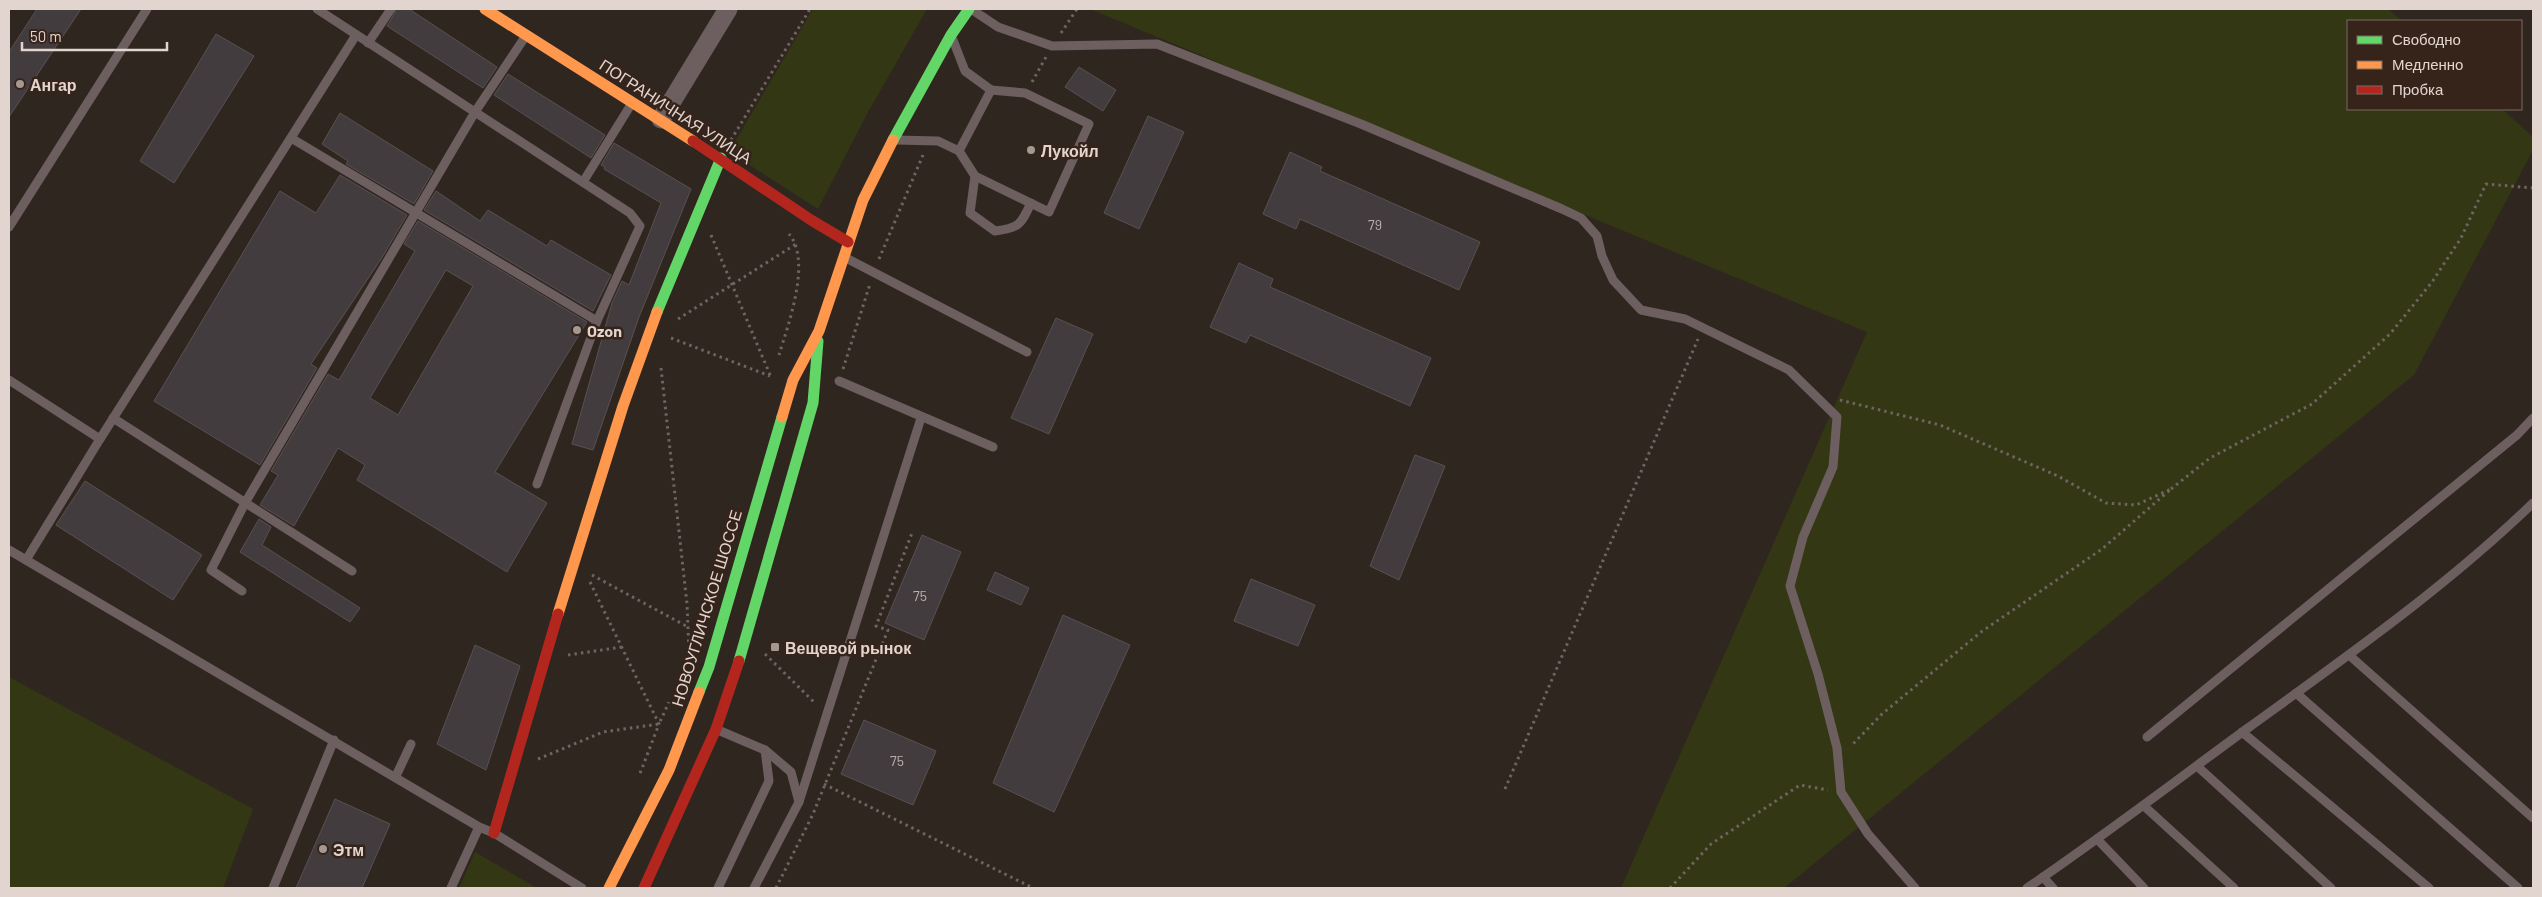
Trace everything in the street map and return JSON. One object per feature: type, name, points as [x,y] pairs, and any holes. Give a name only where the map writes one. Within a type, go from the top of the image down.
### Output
[{"type":"main road","name":"ПОГРАНИЧНАЯ УЛИЦА","points":[[485,9],[661,119],[810,220],[848,242]]},
{"type":"main road","name":"НОВОУГЛИЧСКОЕ ШОССЕ","points":[[609,888],[669,770],[709,667],[793,380],[818,330],[863,200],[893,139],[951,35],[970,9]]},
{"type":"main road","points":[[494,833],[544,658],[635,371],[663,293],[720,158]]},
{"type":"main road","name":"НОВОУГЛИЧСКОЕ ШОССЕ","points":[[644,888],[716,729],[735,676],[813,403],[818,330]]},
{"type":"street","points":[[661,119],[728,9]]},
{"type":"lane","points":[[9,227],[147,9]]},
{"type":"lane","points":[[317,9],[630,213],[640,226],[597,321],[537,484]]},
{"type":"lane","points":[[368,43],[391,9]]},
{"type":"lane","points":[[970,9],[998,27],[1052,46],[1157,44],[1361,124],[1562,209],[1582,218],[1597,236],[1602,256],[1613,280],[1641,310],[1685,319],[1789,370],[1837,417],[1833,468],[1803,537],[1790,586],[1818,674],[1838,758],[1841,792],[1868,834],[1915,888]]},
{"type":"lane","points":[[26,560],[113,418],[356,35]]},
{"type":"lane","points":[[242,591],[211,570],[245,502],[475,112],[526,35]]},
{"type":"lane","points":[[893,139],[938,141],[959,151],[975,176],[1049,212],[1089,124],[1025,93],[992,90],[965,71],[951,35]]},
{"type":"lane","points":[[959,151],[992,90]]},
{"type":"lane","points":[[583,182],[633,102]]},
{"type":"lane","points":[[291,138],[415,214],[597,321]]},
{"type":"lane","points":[[975,176],[970,213],[995,231],[1012,229],[1022,223],[1031,203]]},
{"type":"lane","points":[[844,257],[1027,352]]},
{"type":"lane","points":[[9,380],[100,439]]},
{"type":"lane","points":[[839,381],[921,418],[993,447]]},
{"type":"lane","points":[[113,418],[352,571]]},
{"type":"lane","points":[[754,888],[800,802],[921,418]]},
{"type":"lane","points":[[2147,737],[2226,675],[2516,435],[2533,418]]},
{"type":"lane","points":[[2027,888],[2144,806],[2426,597],[2506,530],[2533,503]]},
{"type":"lane","points":[[9,550],[396,776],[479,827],[494,833],[582,888]]},
{"type":"lane","points":[[2349,655],[2533,818]]},
{"type":"lane","points":[[2296,693],[2518,888]]},
{"type":"lane","points":[[716,729],[765,750],[791,772],[800,802]]},
{"type":"lane","points":[[2242,732],[2428,888]]},
{"type":"lane","points":[[273,888],[334,740]]},
{"type":"lane","points":[[396,776],[411,744]]},
{"type":"lane","points":[[718,888],[769,781],[765,750]]},
{"type":"lane","points":[[2197,766],[2331,888]]},
{"type":"lane","points":[[2144,806],[2234,888]]},
{"type":"lane","points":[[451,888],[479,827]]},
{"type":"lane","points":[[2097,839],[2144,888]]},
{"type":"lane","points":[[2043,877],[2053,888]]},
{"type":"path","points":[[720,158],[810,9]]},
{"type":"path","points":[[1838,758],[1882,714],[1940,665],[1981,632],[2102,548],[2210,458],[2312,404],[2390,334],[2432,282],[2461,238],[2486,184],[2533,188]]},
{"type":"path","points":[[776,363],[795,296],[799,267],[798,249],[785,229]]},
{"type":"path","points":[[711,233],[771,377]]},
{"type":"path","points":[[674,322],[796,244]]},
{"type":"path","points":[[1505,789],[1703,328]]},
{"type":"path","points":[[666,336],[771,377]]},
{"type":"path","points":[[660,360],[688,627],[689,658]]},
{"type":"path","points":[[771,377],[774,370]]},
{"type":"path","points":[[1812,393],[1940,425],[2058,476],[2106,503],[2136,505],[2171,489]]},
{"type":"path","points":[[776,888],[813,814],[888,630],[876,626],[912,533]]},
{"type":"path","points":[[638,779],[659,724],[585,571],[688,627]]},
{"type":"path","points":[[544,658],[622,647]]},
{"type":"path","points":[[761,650],[818,706]]},
{"type":"path","points":[[513,769],[603,732],[659,724]]},
{"type":"path","points":[[808,776],[1033,888]]},
{"type":"path","points":[[1670,888],[1711,844],[1800,785],[1841,792]]},
{"type":"green space","points":[[813,9],[927,9],[867,114],[818,209],[729,152]]},
{"type":"green space","points":[[1090,9],[2388,9],[2401,20],[2347,20],[2347,110],[2503,110],[2533,137],[2533,150],[2414,375],[1784,888],[1621,888],[1867,332]]},
{"type":"green space","points":[[9,677],[253,809],[223,888],[9,888]]},
{"type":"green space","points":[[475,852],[537,888],[459,888]]},
{"type":"building","name":"Ангар","points":[[37,9],[81,9],[9,117],[9,52]]},
{"type":"building","points":[[397,9],[409,9],[497,67],[483,88],[387,26]]},
{"type":"building","points":[[216,34],[254,56],[174,183],[140,161]]},
{"type":"building","points":[[1079,67],[1116,90],[1103,111],[1065,87]]},
{"type":"building","points":[[508,74],[605,135],[591,158],[494,95]]},
{"type":"building","points":[[340,113],[433,171],[414,204],[346,164],[348,161],[322,144]]},
{"type":"building","points":[[1148,116],[1184,132],[1139,229],[1104,213]]},
{"type":"building","points":[[614,143],[691,189],[639,317],[593,450],[572,444],[612,303],[622,281],[629,285],[661,203],[604,169],[605,167],[601,165]]},
{"type":"building","points":[[1290,152],[1322,167],[1320,171],[1480,242],[1459,290],[1300,219],[1296,229],[1263,214]]},
{"type":"building","points":[[340,175],[407,215],[383,256],[311,364],[317,368],[260,465],[154,401],[280,191],[316,213]]},
{"type":"building","points":[[436,191],[480,221],[488,210],[547,246],[551,240],[611,275],[593,311],[424,210]]},
{"type":"building","points":[[418,221],[587,322],[495,472],[547,503],[507,572],[357,480],[365,465],[338,448],[294,526],[260,505],[278,475],[271,471],[328,374],[339,380],[415,251],[404,244]],"holes":[[[446,270],[473,286],[398,415],[370,398]]]},
{"type":"building","points":[[1239,263],[1273,279],[1270,287],[1431,358],[1410,406],[1250,335],[1246,343],[1210,327]]},
{"type":"building","points":[[1056,318],[1093,334],[1049,434],[1011,418]]},
{"type":"building","points":[[1415,455],[1445,466],[1399,580],[1370,566]]},
{"type":"building","points":[[85,481],[202,555],[173,600],[56,525]]},
{"type":"building","points":[[259,519],[271,527],[262,545],[360,608],[350,622],[240,552]]},
{"type":"building","points":[[922,535],[961,552],[924,640],[885,623]]},
{"type":"building","points":[[995,572],[1029,588],[1021,605],[987,590]]},
{"type":"building","points":[[1251,579],[1315,605],[1298,646],[1234,621]]},
{"type":"building","points":[[1063,615],[1130,645],[1054,812],[993,783]]},
{"type":"building","points":[[475,645],[520,666],[486,770],[437,744]]},
{"type":"building","points":[[864,720],[936,751],[913,805],[841,774]]},
{"type":"building","points":[[335,799],[390,824],[362,888],[296,888]]},
{"type":"traffic: fast","points":[[893,140],[951,35],[969,9]]},
{"type":"traffic: fast","points":[[657,312],[721,158]]},
{"type":"traffic: fast","points":[[739,661],[813,403],[818,341]]},
{"type":"traffic: fast","points":[[699,692],[709,667],[782,417]]},
{"type":"traffic: slow","points":[[485,9],[693,141]]},
{"type":"traffic: slow","points":[[782,417],[793,380],[819,331],[863,200],[893,140]]},
{"type":"traffic: slow","points":[[558,614],[623,406],[657,312]]},
{"type":"traffic: slow","points":[[609,888],[669,770],[699,692]]},
{"type":"traffic: jam","points":[[693,141],[811,220],[848,242]]},
{"type":"traffic: jam","points":[[494,833],[558,614]]},
{"type":"traffic: jam","points":[[644,888],[716,729],[739,661]]},
{"type":"place","name":"Ангар","points":[[20,84]]},
{"type":"place","name":"Лукойл","points":[[1031,150]]},
{"type":"place","name":"Ozon","points":[[577,330]]},
{"type":"place","name":"Вещевой рынок","points":[[775,647]]},
{"type":"place","name":"Этм","points":[[323,849]]}]
